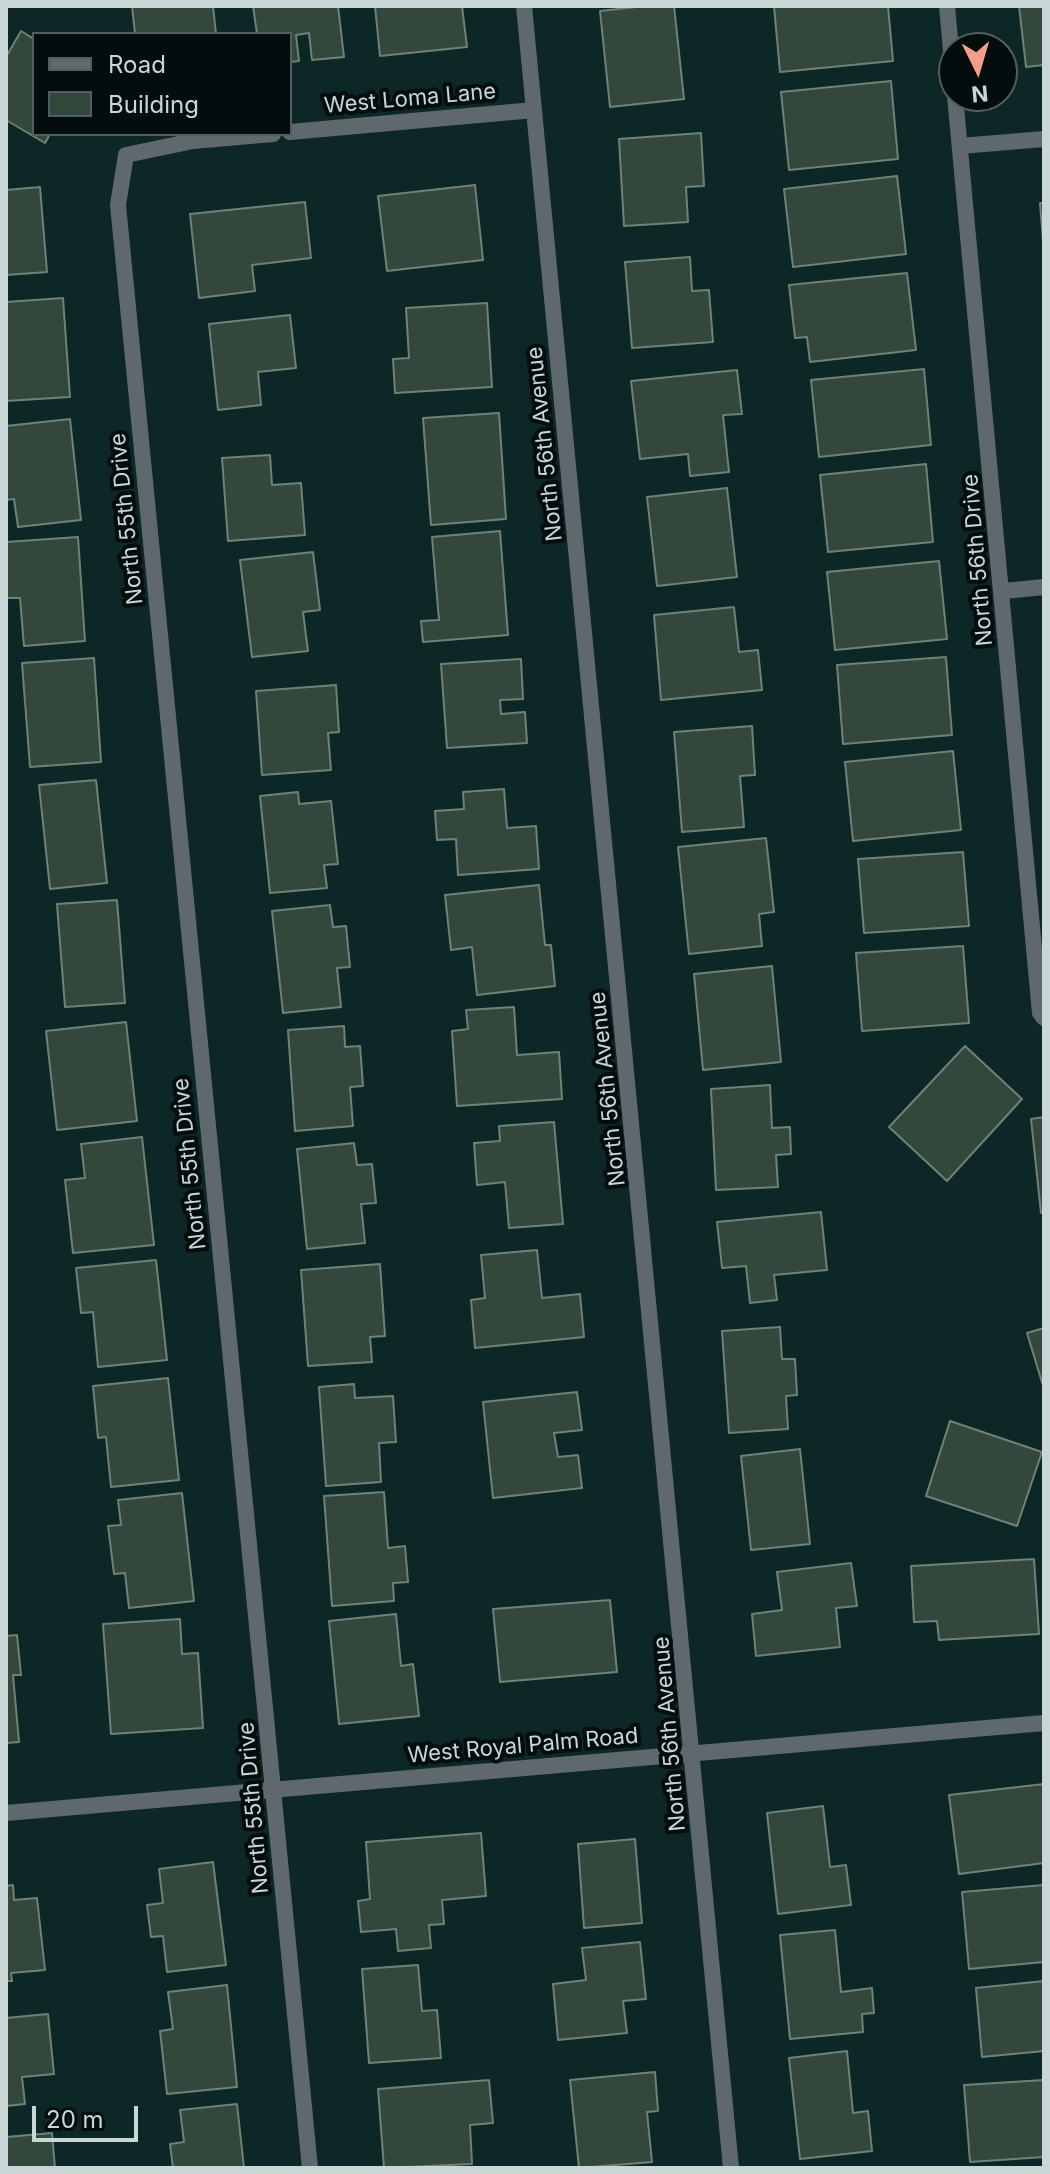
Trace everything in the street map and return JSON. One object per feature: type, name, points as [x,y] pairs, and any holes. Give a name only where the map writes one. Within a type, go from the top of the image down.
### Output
[{"type":"street","name":"North 56th Avenue","points":[[524,6],[694,1753],[731,2168]]},
{"type":"street","points":[[947,6],[949,32]]},
{"type":"street","name":"West Loma Lane","points":[[292,132],[534,110]]},
{"type":"street","name":"North 56th Drive","points":[[957,112],[1004,591],[1040,1013],[1044,1018]]},
{"type":"street","name":"North 55th Drive","points":[[250,136],[193,141],[126,155],[118,205],[310,2168]]},
{"type":"street","points":[[960,146],[1044,139]]},
{"type":"street","points":[[1004,591],[1044,587]]},
{"type":"street","name":"West Royal Palm Road","points":[[6,1813],[1044,1723]]},
{"type":"building","points":[[132,6],[213,6],[216,32],[135,32]]},
{"type":"building","points":[[253,6],[338,6],[344,57],[312,60],[309,33],[296,35],[299,61],[292,62],[292,32],[257,32]]},
{"type":"building","points":[[375,6],[462,6],[467,47],[380,56]]},
{"type":"building","points":[[674,6],[684,99],[610,107],[600,11]]},
{"type":"building","points":[[774,6],[888,6],[893,61],[780,72]]},
{"type":"building","points":[[1019,6],[1044,6],[1044,65],[1026,67]]},
{"type":"building","points":[[21,31],[32,38],[32,135],[6,120],[6,57]]},
{"type":"building","points":[[891,81],[898,159],[789,170],[781,92]]},
{"type":"building","points":[[701,133],[704,186],[686,187],[688,222],[624,226],[619,139]]},
{"type":"building","points":[[33,136],[49,136],[45,143]]},
{"type":"building","points":[[897,176],[906,254],[793,267],[784,189]]},
{"type":"building","points":[[475,185],[483,260],[387,271],[378,196]]},
{"type":"building","points":[[40,187],[47,272],[6,275],[6,190]]},
{"type":"building","points":[[305,202],[311,258],[252,265],[255,291],[199,298],[190,214]]},
{"type":"building","points":[[1040,203],[1044,203],[1044,254]]},
{"type":"building","points":[[690,257],[692,291],[709,290],[713,342],[632,348],[625,262]]},
{"type":"building","points":[[907,273],[916,350],[810,362],[807,337],[795,338],[789,285]]},
{"type":"building","points":[[63,298],[70,397],[6,401],[6,302]]},
{"type":"building","points":[[487,303],[492,387],[395,393],[393,359],[409,358],[406,308]]},
{"type":"building","points":[[290,315],[296,368],[258,372],[261,405],[218,410],[209,324]]},
{"type":"building","points":[[924,369],[931,445],[819,457],[811,380]]},
{"type":"building","points":[[737,370],[742,414],[723,415],[729,472],[690,476],[688,454],[640,459],[631,381]]},
{"type":"building","points":[[499,413],[506,519],[431,525],[423,418]]},
{"type":"building","points":[[70,419],[81,520],[18,527],[14,499],[6,500],[6,426]]},
{"type":"building","points":[[270,455],[272,485],[301,483],[305,535],[228,541],[222,458]]},
{"type":"building","points":[[926,464],[933,542],[828,552],[820,475]]},
{"type":"building","points":[[727,488],[737,577],[657,586],[647,497]]},
{"type":"building","points":[[500,531],[508,635],[423,642],[421,621],[439,620],[432,537]]},
{"type":"building","points":[[78,537],[85,641],[24,646],[20,598],[7,598],[6,542]]},
{"type":"building","points":[[313,552],[320,610],[303,612],[308,651],[252,657],[240,560]]},
{"type":"building","points":[[939,561],[947,639],[835,650],[827,572]]},
{"type":"building","points":[[734,607],[739,652],[758,650],[762,690],[661,700],[654,615]]},
{"type":"building","points":[[946,657],[952,735],[843,744],[837,665]]},
{"type":"building","points":[[94,658],[101,762],[30,767],[22,663]]},
{"type":"building","points":[[521,659],[523,699],[500,700],[501,714],[525,712],[527,743],[447,748],[441,664]]},
{"type":"building","points":[[336,685],[339,732],[328,733],[331,770],[262,775],[256,691]]},
{"type":"building","points":[[752,726],[755,775],[740,776],[744,827],[682,832],[674,732]]},
{"type":"building","points":[[953,751],[961,830],[853,841],[845,762]]},
{"type":"building","points":[[96,780],[107,883],[50,889],[39,785]]},
{"type":"building","points":[[504,789],[507,828],[536,826],[539,869],[458,875],[456,839],[437,840],[435,811],[464,809],[463,792]]},
{"type":"building","points":[[298,792],[299,804],[331,801],[338,864],[324,865],[327,888],[270,893],[260,796]]},
{"type":"building","points":[[766,838],[774,912],[759,914],[762,946],[689,954],[678,847]]},
{"type":"building","points":[[963,852],[969,926],[864,933],[858,859]]},
{"type":"building","points":[[539,885],[545,945],[551,945],[555,986],[477,995],[472,947],[451,950],[445,895]]},
{"type":"building","points":[[117,900],[125,1003],[65,1007],[57,904]]},
{"type":"building","points":[[330,905],[333,927],[346,926],[350,967],[337,968],[341,1007],[283,1013],[272,911]]},
{"type":"building","points":[[963,946],[969,1023],[862,1031],[856,953]]},
{"type":"building","points":[[772,966],[781,1062],[703,1070],[694,974]]},
{"type":"building","points":[[514,1007],[517,1055],[559,1052],[562,1099],[457,1106],[452,1031],[468,1029],[466,1010]]},
{"type":"building","points":[[126,1022],[137,1121],[57,1130],[46,1031]]},
{"type":"building","points":[[344,1026],[345,1047],[360,1046],[363,1086],[350,1087],[353,1126],[295,1131],[288,1030]]},
{"type":"building","points":[[965,1046],[1022,1099],[947,1181],[889,1127]]},
{"type":"building","points":[[770,1085],[772,1128],[790,1127],[791,1154],[776,1155],[778,1187],[716,1190],[711,1089]]},
{"type":"building","points":[[1044,1117],[1044,1212],[1041,1213],[1031,1119]]},
{"type":"building","points":[[554,1122],[563,1224],[509,1228],[505,1182],[477,1185],[474,1143],[500,1141],[499,1126]]},
{"type":"building","points":[[142,1137],[154,1245],[73,1253],[65,1180],[85,1178],[81,1144]]},
{"type":"building","points":[[354,1143],[357,1165],[372,1164],[376,1203],[361,1204],[365,1243],[307,1249],[297,1149]]},
{"type":"building","points":[[821,1212],[827,1270],[774,1275],[777,1300],[750,1303],[746,1266],[722,1268],[717,1222]]},
{"type":"building","points":[[537,1250],[542,1298],[580,1294],[584,1337],[475,1348],[471,1300],[485,1298],[481,1255]]},
{"type":"building","points":[[156,1260],[167,1360],[98,1367],[93,1312],[81,1313],[76,1268]]},
{"type":"building","points":[[380,1264],[385,1336],[370,1337],[372,1362],[308,1366],[301,1270]]},
{"type":"building","points":[[780,1327],[782,1359],[795,1359],[797,1395],[786,1396],[788,1429],[729,1433],[722,1331]]},
{"type":"building","points":[[1044,1328],[1044,1389],[1027,1333]]},
{"type":"building","points":[[168,1378],[179,1480],[111,1487],[106,1437],[98,1438],[93,1386]]},
{"type":"building","points":[[354,1384],[355,1398],[393,1396],[396,1442],[379,1443],[381,1482],[326,1486],[319,1387]]},
{"type":"building","points":[[577,1392],[582,1430],[554,1433],[558,1457],[578,1455],[582,1488],[493,1498],[483,1402]]},
{"type":"building","points":[[950,1421],[1042,1452],[1017,1526],[926,1496]]},
{"type":"building","points":[[800,1449],[810,1544],[751,1550],[741,1456]]},
{"type":"building","points":[[384,1492],[388,1548],[405,1546],[408,1582],[393,1583],[394,1601],[332,1606],[324,1496]]},
{"type":"building","points":[[182,1493],[194,1601],[129,1608],[125,1573],[114,1574],[108,1526],[121,1525],[118,1500]]},
{"type":"building","points":[[1034,1559],[1039,1634],[939,1640],[937,1621],[914,1622],[911,1566]]},
{"type":"building","points":[[851,1563],[857,1606],[836,1608],[840,1647],[756,1656],[752,1614],[782,1610],[777,1572]]},
{"type":"building","points":[[610,1600],[617,1672],[500,1682],[493,1609]]},
{"type":"building","points":[[396,1614],[401,1666],[413,1664],[419,1716],[339,1724],[329,1621]]},
{"type":"building","points":[[180,1619],[182,1654],[198,1653],[203,1728],[111,1734],[103,1624]]},
{"type":"building","points":[[17,1635],[21,1675],[13,1675],[19,1742],[6,1743],[6,1636]]},
{"type":"building","points":[[1044,1784],[1044,1863],[959,1874],[949,1795]]},
{"type":"building","points":[[823,1806],[830,1867],[846,1865],[851,1905],[778,1914],[767,1813]]},
{"type":"building","points":[[481,1833],[486,1896],[442,1900],[444,1924],[429,1925],[431,1948],[398,1951],[396,1929],[361,1932],[358,1901],[370,1899],[366,1842]]},
{"type":"building","points":[[635,1839],[642,1923],[584,1928],[578,1844]]},
{"type":"building","points":[[213,1862],[226,1965],[167,1972],[163,1936],[151,1937],[147,1905],[163,1903],[159,1869]]},
{"type":"building","points":[[13,1885],[14,1900],[37,1898],[45,1970],[11,1973],[12,1981],[6,1981],[6,1886]]},
{"type":"building","points":[[1044,1885],[1044,1962],[969,1969],[962,1892]]},
{"type":"building","points":[[835,1930],[841,1992],[872,1988],[874,2013],[862,2014],[863,2032],[790,2039],[780,1935]]},
{"type":"building","points":[[640,1942],[646,1999],[623,2001],[627,2033],[558,2040],[553,1984],[586,1980],[582,1948]]},
{"type":"building","points":[[418,1965],[422,2011],[437,2010],[441,2058],[369,2063],[362,1969]]},
{"type":"building","points":[[1044,1981],[1044,2051],[982,2057],[976,1988]]},
{"type":"building","points":[[227,1985],[237,2087],[167,2094],[160,2031],[173,2029],[168,1992]]},
{"type":"building","points":[[48,2014],[54,2074],[22,2077],[25,2104],[6,2106],[6,2018]]},
{"type":"building","points":[[847,2051],[853,2113],[868,2111],[872,2151],[800,2159],[789,2058]]},
{"type":"building","points":[[655,2072],[658,2111],[647,2112],[652,2162],[579,2168],[570,2080]]},
{"type":"building","points":[[489,2080],[493,2123],[470,2125],[472,2164],[384,2168],[378,2089]]},
{"type":"building","points":[[1044,2080],[1044,2157],[970,2162],[964,2085]]},
{"type":"building","points":[[237,2104],[244,2168],[173,2168],[170,2144],[184,2142],[180,2110]]},
{"type":"building","points":[[52,2133],[55,2168],[6,2168],[6,2137]]}]
